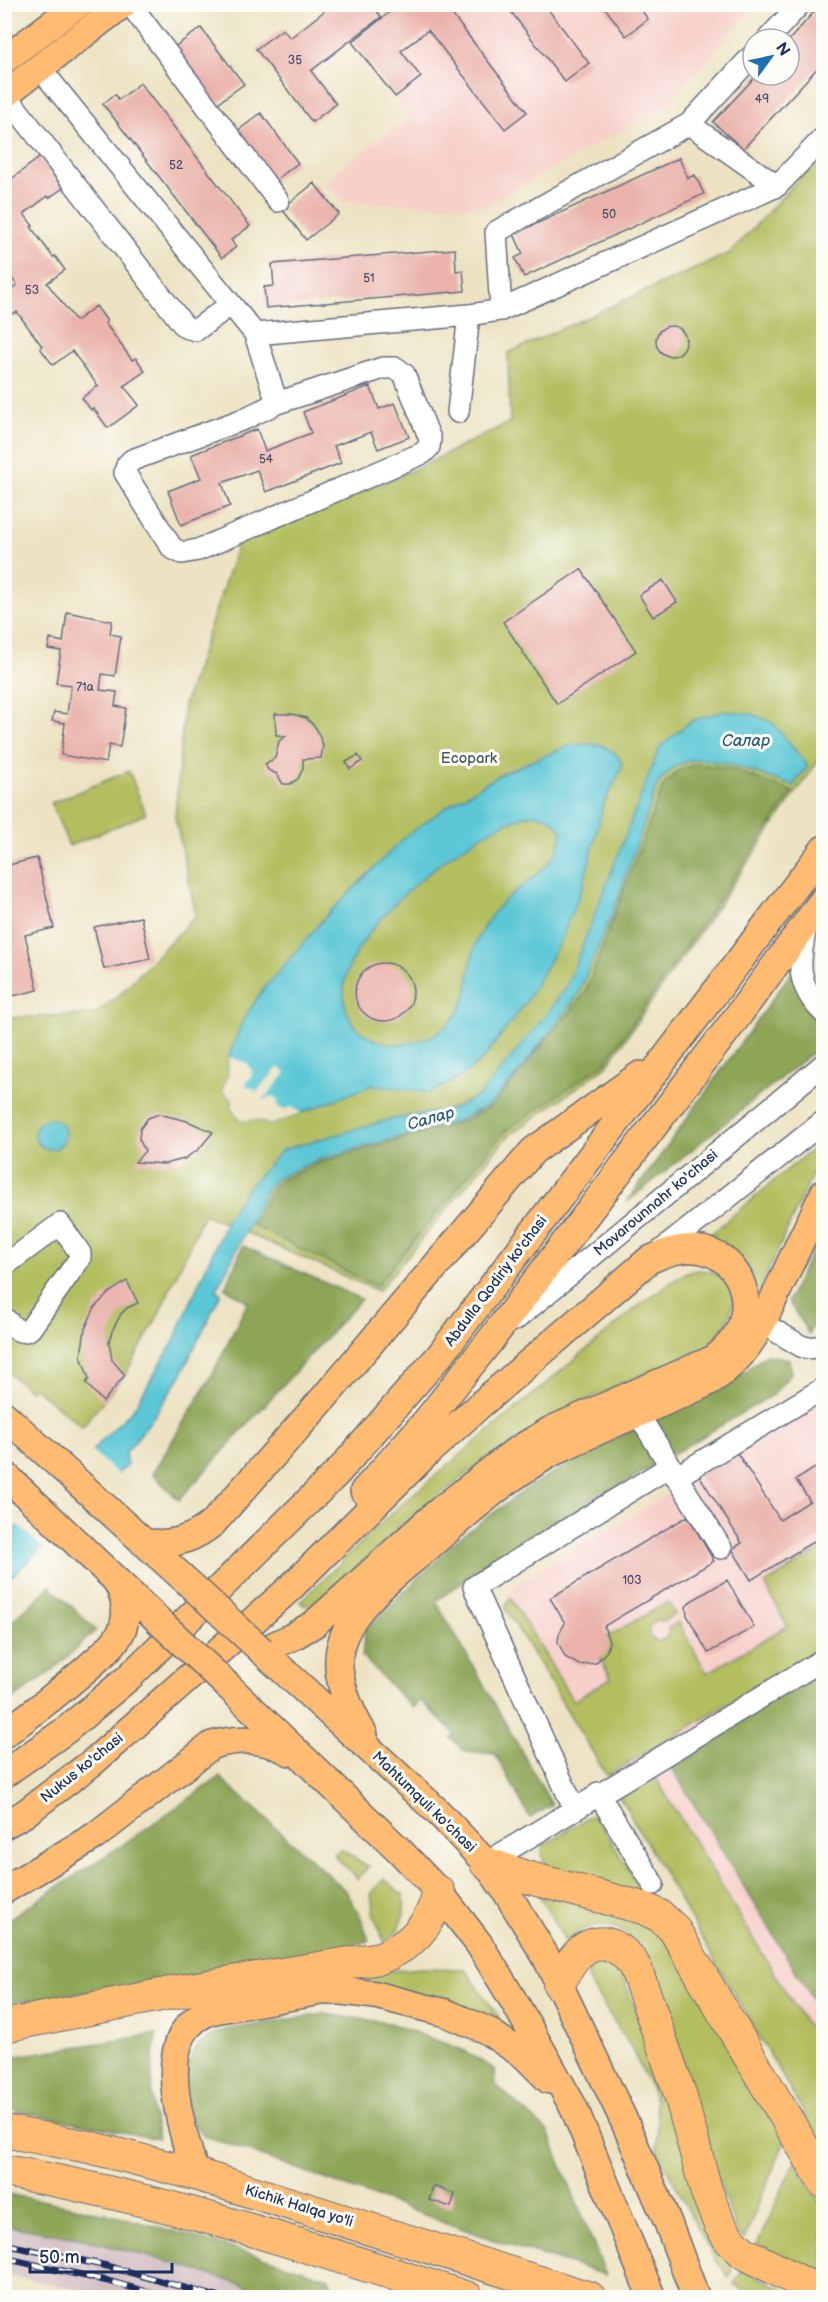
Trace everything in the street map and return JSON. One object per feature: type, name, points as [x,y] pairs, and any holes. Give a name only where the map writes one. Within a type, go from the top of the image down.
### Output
[{"type":"highway","points":[[486,1863],[526,1877],[643,1908],[668,1922],[824,2182]]},
{"type":"highway","points":[[4,2026],[196,1988],[380,1958],[401,1948],[419,1934],[432,1914],[439,1892]]},
{"type":"highway","points":[[559,1984],[573,1959],[588,1947],[607,1944],[625,1953],[636,1969],[680,2094],[706,2190],[720,2225],[736,2248],[824,2295]]},
{"type":"highway","name":"Kichik Halqa yo'li","points":[[4,2131],[89,2147],[195,2174],[588,2297]]},
{"type":"highway","points":[[4,2171],[87,2187],[185,2211],[468,2298]]},
{"type":"highway","points":[[185,2211],[195,2174]]},
{"type":"main road","points":[[4,60],[78,4]]},
{"type":"main road","points":[[5,95],[123,4]]},
{"type":"main road","name":"Abdulla Qodiriy ko'chasi","points":[[4,1774],[66,1730],[128,1677],[339,1471],[440,1355],[821,852]]},
{"type":"main road","name":"Abdulla Qodiriy ko'chasi","points":[[157,1705],[362,1494],[427,1420],[717,1043],[816,909]]},
{"type":"main road","points":[[143,1542],[161,1544],[179,1542],[197,1535],[213,1523],[323,1399],[533,1151],[632,1082],[680,1039]]},
{"type":"main road","points":[[378,1756],[357,1724],[345,1697],[340,1671],[340,1648],[348,1628],[359,1611],[386,1583],[506,1482],[544,1456],[700,1386],[723,1372],[743,1354],[762,1323],[824,1193]]},
{"type":"main road","points":[[157,1705],[288,1590],[458,1425],[649,1260],[672,1251],[696,1249],[718,1255],[735,1270],[745,1294],[745,1308],[738,1332],[714,1359],[551,1430],[514,1452],[438,1512],[314,1624],[262,1651]]},
{"type":"main road","name":"Mahtumquli ko'chasi","points":[[13,1423],[378,1756],[437,1811],[486,1863],[546,1957],[626,2125],[668,2223],[696,2298]]},
{"type":"main road","points":[[4,1474],[398,1849],[439,1892],[479,1944],[574,2108],[651,2298]]},
{"type":"main road","points":[[4,1734],[71,1682],[110,1647],[120,1633],[125,1607],[120,1587],[113,1577]]},
{"type":"main road","name":"Nukus ko'chasi","points":[[4,1825],[24,1814],[93,1762],[157,1705]]},
{"type":"main road","points":[[4,1890],[95,1836],[213,1745],[233,1739],[257,1740],[282,1748],[306,1761]]},
{"type":"main road","points":[[195,2174],[176,2097],[174,2073],[177,2050],[182,2036],[192,2021],[206,2013],[224,2008],[332,1990],[375,1995],[420,2005],[466,2021],[499,2037],[525,2056],[574,2108]]},
{"type":"street","points":[[130,4],[278,201]]},
{"type":"street","points":[[779,27],[800,4]]},
{"type":"street","points":[[40,68],[255,334],[277,404]]},
{"type":"street","points":[[501,310],[496,232],[689,124],[741,68]]},
{"type":"street","points":[[5,95],[185,327],[196,330],[230,305]]},
{"type":"street","points":[[689,124],[777,186]]},
{"type":"street","points":[[255,334],[469,315],[501,310],[777,186],[824,137]]},
{"type":"street","points":[[458,412],[469,315]]},
{"type":"street","points":[[383,368],[396,368],[404,374],[430,439],[429,447],[423,453],[198,550],[182,553],[172,548],[125,473],[127,465],[132,460],[244,419],[277,404],[383,368]]},
{"type":"street","points":[[816,909],[801,951],[801,975],[809,994],[824,1012]]},
{"type":"street","name":"Movarounnahr ko'chasi","points":[[489,1342],[824,1064]]},
{"type":"street","points":[[649,1260],[824,1121]]},
{"type":"street","points":[[4,1266],[60,1224],[80,1253],[80,1258],[30,1329],[19,1332],[4,1318]]},
{"type":"street","points":[[762,1323],[801,1346],[823,1348]]},
{"type":"street","points":[[574,1808],[474,1587],[672,1472],[824,1388]]},
{"type":"street","points":[[638,1414],[720,1548]]},
{"type":"street","points":[[486,1863],[598,1793],[824,1659]]},
{"type":"street","points":[[598,1793],[653,1884]]},
{"type":"shaded area","points":[[383,5],[755,5],[667,106],[482,207],[345,202],[324,181],[408,118],[395,97],[352,42],[389,13]]},
{"type":"shaded area","points":[[823,1380],[823,2146],[612,1784],[505,1608],[514,1586],[696,1477]]},
{"type":"shaded area","points":[[5,2225],[83,2239],[173,2263],[281,2297],[116,2297],[5,2275]]},
{"type":"green space","name":"Ecopark","points":[[823,153],[823,754],[606,1067],[507,1137],[378,1291],[204,1214],[158,1316],[125,1375],[82,1427],[34,1387],[30,1391],[5,1370],[5,1018],[95,1014],[119,995],[196,915],[175,817],[184,705],[238,543],[420,467],[510,422],[508,353],[730,253]]},
{"type":"green space","points":[[696,764],[729,768],[793,792],[605,1063],[504,1132],[376,1286],[252,1225],[273,1187],[281,1180],[320,1162],[461,1122],[492,1106],[585,993],[663,786],[679,770]]},
{"type":"green space","points":[[129,771],[146,814],[69,846],[51,803]]},
{"type":"green space","points":[[796,966],[810,1012],[823,1030],[823,1044],[627,1202]]},
{"type":"green space","points":[[823,1140],[823,1151],[756,1298],[755,1286],[748,1267],[734,1254],[706,1238]]},
{"type":"green space","points":[[823,1227],[823,1297],[809,1334],[788,1301]]},
{"type":"green space","points":[[243,1246],[361,1299],[179,1500],[152,1474],[211,1377],[248,1302],[225,1288]]},
{"type":"green space","points":[[696,1270],[710,1271],[723,1278],[734,1298],[730,1316],[712,1344],[569,1408],[484,1460],[404,1524],[313,1606],[303,1605],[300,1602],[399,1506],[641,1304],[682,1275]]},
{"type":"green space","points":[[766,1355],[789,1359],[791,1373],[774,1394],[479,1570],[436,1601],[552,1805],[530,1818],[495,1754],[464,1751],[451,1738],[455,1734],[420,1700],[412,1708],[362,1656],[365,1630],[459,1538],[530,1486],[645,1423],[736,1378]]},
{"type":"green space","points":[[823,1548],[823,1647],[607,1776],[505,1608],[510,1597],[573,1701],[611,1678],[600,1659],[605,1638],[668,1602],[675,1614],[664,1621],[657,1620],[649,1626],[649,1637],[659,1642],[667,1637],[669,1628],[678,1622],[707,1673],[787,1626],[765,1584]]},
{"type":"green space","points":[[50,1586],[96,1630],[53,1670],[5,1705],[5,1628]]},
{"type":"green space","points":[[823,1667],[823,2016],[668,1762]]},
{"type":"green space","points":[[652,1772],[801,2017],[810,2028],[823,2037],[823,2146],[619,1796]]},
{"type":"green space","points":[[220,1777],[347,1892],[362,1920],[369,1941],[322,1952],[315,1959],[5,2004],[4,1922],[115,1850]]},
{"type":"green space","points":[[594,1814],[649,1901],[554,1881],[542,1857],[543,1845]]},
{"type":"green space","points":[[340,1849],[369,1867],[358,1879],[334,1855]]},
{"type":"green space","points":[[384,1879],[403,1895],[404,1910],[402,1922],[396,1933],[385,1943],[374,1916],[371,1893]]},
{"type":"green space","points":[[535,1888],[660,1929],[786,2138],[744,2239],[737,2233],[633,1942],[618,1929],[600,1926],[582,1931],[566,1943]]},
{"type":"green space","points":[[615,1956],[734,2261],[729,2277],[712,2255],[657,2150],[654,2095],[629,2044],[588,1981],[588,1966],[592,1960]]},
{"type":"green space","points":[[421,1968],[465,1969],[505,2026],[479,2014],[346,1975]]},
{"type":"green space","points":[[324,2014],[389,2023],[465,2051],[494,2069],[495,2084],[548,2132],[606,2275],[505,2244],[203,2135],[190,2119],[185,2101],[188,2068],[198,2045],[223,2030]]},
{"type":"green space","points":[[157,2034],[152,2086],[153,2112],[158,2139],[5,2109],[5,2058]]},
{"type":"green space","points":[[795,2161],[823,2208],[823,2282],[756,2247]]},
{"type":"green space","points":[[4,2194],[128,2219],[289,2265],[329,2278],[336,2297],[281,2297],[173,2263],[83,2239],[5,2225]]},
{"type":"green space","points":[[743,2269],[799,2297],[753,2297],[734,2284]]},
{"type":"water","name":"Салар","points":[[724,711],[752,714],[773,723],[808,766],[793,786],[727,763],[695,759],[675,766],[658,783],[616,904],[578,995],[519,1072],[489,1105],[457,1121],[320,1159],[277,1178],[267,1188],[216,1291],[221,1293],[180,1377],[125,1454],[127,1465],[5,1583],[5,1539],[134,1408],[173,1343],[228,1217],[246,1190],[282,1150],[388,1120],[452,1109],[480,1095],[566,988],[660,747],[691,721]]},
{"type":"water","points":[[602,745],[616,754],[622,763],[621,770],[603,805],[584,883],[561,940],[526,1002],[483,1059],[459,1078],[430,1093],[373,1085],[270,1125],[255,1119],[241,1121],[232,1109],[233,1100],[224,1092],[224,1085],[228,1078],[229,1057],[242,1022],[262,991],[327,915],[406,836],[451,804],[503,773],[568,746]],"holes":[[[534,814],[556,823],[562,830],[560,843],[548,864],[510,895],[485,925],[474,948],[465,998],[456,1016],[441,1030],[424,1040],[405,1044],[386,1043],[369,1037],[355,1026],[346,1009],[344,988],[351,963],[367,936],[390,908],[449,857],[509,822]]]},
{"type":"water","points":[[50,1119],[61,1123],[65,1134],[61,1145],[50,1149],[39,1145],[35,1134],[39,1123]]},
{"type":"pier","points":[[229,1057],[247,1063],[252,1071],[246,1086],[255,1089],[255,1094],[279,1067],[286,1073],[262,1101],[272,1096],[278,1099],[279,1108],[285,1110],[292,1107],[301,1113],[270,1125],[255,1119],[241,1121],[232,1109],[233,1100],[224,1092],[224,1085],[228,1078]]},
{"type":"pier","points":[[90,1449],[119,1476],[44,1549],[16,1523]]},
{"type":"building","points":[[323,4],[372,4],[381,17],[311,71],[336,104],[312,122],[256,49],[283,29],[290,38],[327,9]]},
{"type":"building","points":[[400,4],[462,4],[451,13],[527,112],[505,129],[428,30],[401,51],[421,77],[395,97],[352,42]]},
{"type":"building","points":[[505,4],[544,4],[589,63],[565,82]]},
{"type":"building","points":[[602,4],[637,4],[648,19],[626,36]]},
{"type":"building","points":[[821,4],[824,4],[824,61],[801,86],[801,27]]},
{"type":"building","points":[[201,28],[244,84],[211,108],[169,51]]},
{"type":"building","points":[[140,83],[250,226],[231,240],[236,247],[222,258],[103,104],[115,94],[119,100]]},
{"type":"building","points":[[746,87],[800,87],[743,149],[713,122]]},
{"type":"building","points":[[261,113],[298,163],[268,186],[231,136]]},
{"type":"building","points":[[40,157],[63,188],[24,214],[33,226],[31,227],[65,270],[47,283],[76,321],[96,306],[107,321],[105,323],[132,360],[136,358],[145,371],[124,386],[139,405],[108,428],[82,398],[98,386],[72,351],[53,365],[17,312],[14,314],[4,302],[4,294],[17,285],[5,269],[5,184]]},
{"type":"building","points":[[679,158],[688,178],[695,175],[704,194],[524,277],[515,258],[523,254],[514,234]]},
{"type":"building","points":[[314,183],[339,214],[306,240],[282,209]]},
{"type":"building","points":[[455,249],[456,271],[463,270],[465,291],[266,308],[264,287],[274,286],[272,264]]},
{"type":"building","points":[[671,326],[682,330],[686,341],[682,352],[671,356],[660,352],[656,341],[660,330]]},
{"type":"building","points":[[370,386],[379,409],[395,403],[409,437],[378,449],[371,432],[334,446],[341,463],[266,492],[257,470],[222,483],[230,506],[181,525],[168,491],[201,478],[191,455],[257,429],[265,451],[311,433],[303,412]]},
{"type":"building","points":[[581,569],[636,651],[557,704],[503,622]]},
{"type":"building","points":[[663,580],[677,602],[653,617],[639,595]]},
{"type":"building","points":[[67,612],[112,621],[110,634],[121,636],[115,676],[102,674],[100,690],[117,692],[115,706],[126,708],[120,747],[109,745],[106,763],[61,755],[65,723],[52,721],[54,712],[67,714],[71,685],[56,683],[61,651],[48,649],[50,639],[63,642]]},
{"type":"building","points":[[275,714],[292,714],[306,718],[316,728],[323,745],[321,758],[303,759],[303,768],[298,779],[290,784],[283,784],[277,774],[268,770],[265,764],[275,758],[279,741],[286,736],[276,735]]},
{"type":"building","points":[[358,755],[362,761],[350,769],[346,762]]},
{"type":"building","points":[[37,858],[54,928],[25,935],[38,990],[4,998],[4,866]]},
{"type":"building","points":[[141,917],[150,959],[104,969],[94,927]]},
{"type":"building","points":[[378,963],[390,963],[405,971],[413,986],[413,998],[405,1013],[390,1021],[378,1021],[363,1013],[355,998],[355,986],[363,971]]},
{"type":"building","points":[[159,1114],[187,1121],[213,1132],[199,1149],[184,1159],[165,1164],[135,1162],[145,1151],[139,1139],[140,1129],[148,1118]]},
{"type":"building","points":[[127,1281],[138,1303],[121,1314],[109,1342],[112,1360],[125,1375],[103,1402],[86,1383],[89,1379],[81,1356],[85,1329],[95,1307],[109,1293]]},
{"type":"building","points":[[734,1448],[780,1520],[810,1501],[796,1480],[824,1462],[824,1535],[751,1580],[732,1549],[742,1543],[697,1472]]},
{"type":"building","points":[[688,1516],[714,1561],[604,1626],[609,1642],[607,1651],[596,1663],[579,1665],[565,1657],[558,1642],[559,1634],[565,1623],[550,1598]]},
{"type":"building","points":[[727,1580],[754,1627],[708,1653],[687,1615],[686,1607],[691,1601]]},
{"type":"building","points":[[433,2186],[455,2194],[451,2207],[429,2200]]},
{"type":"railway","points":[[4,2244],[107,2266],[221,2298]]},
{"type":"railway","points":[[4,2258],[108,2281],[169,2298]]}]
